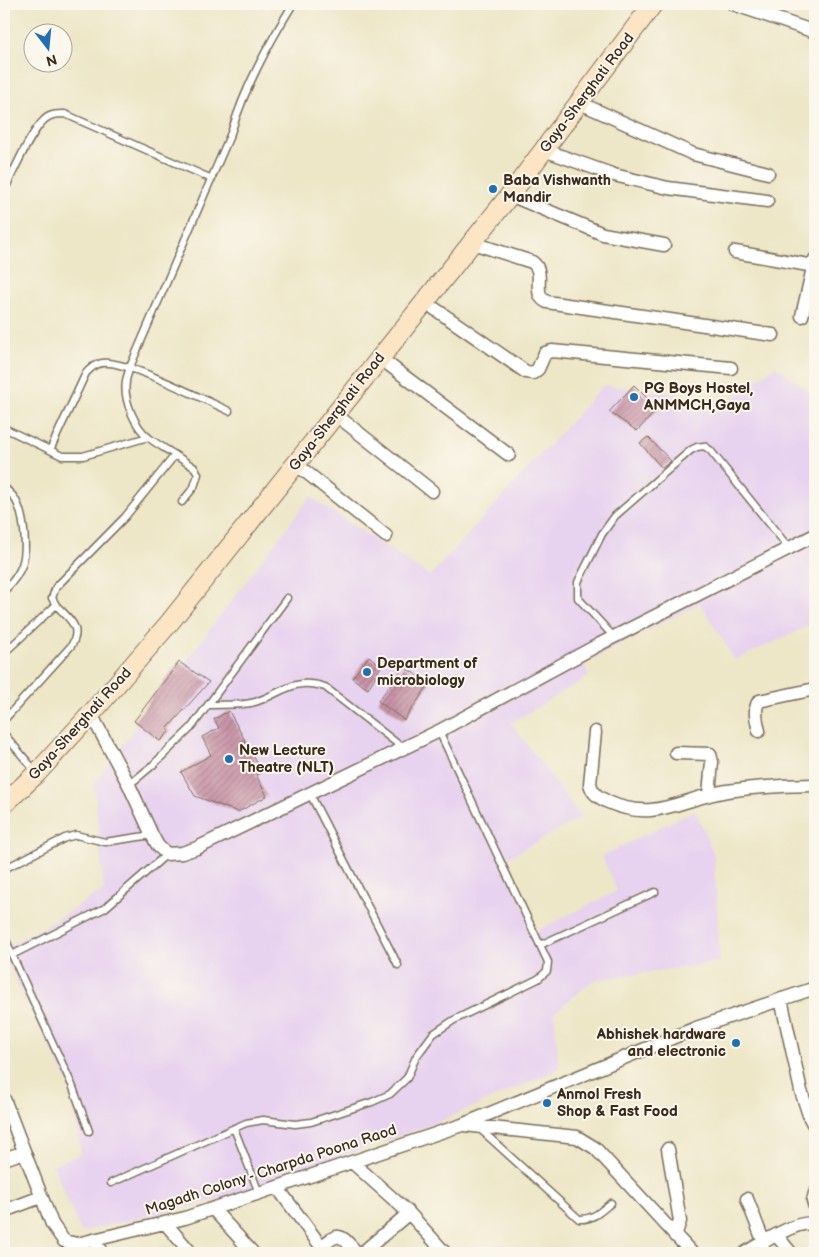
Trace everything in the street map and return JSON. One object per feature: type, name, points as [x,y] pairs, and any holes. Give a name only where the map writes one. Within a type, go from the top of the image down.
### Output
[{"type":"main road","name":"Gaya-Sherghati Road","points":[[4,804],[37,773],[91,714],[170,622],[473,243],[653,4]]},
{"type":"street","points":[[733,4],[815,32]]},
{"type":"street","points":[[580,103],[693,154],[768,173]]},
{"type":"street","points":[[544,150],[649,184],[767,201]]},
{"type":"street","points":[[510,195],[603,234],[664,245]]},
{"type":"street","points":[[473,243],[537,265],[540,274],[540,296],[542,300],[547,302],[773,335]]},
{"type":"street","points":[[735,252],[814,263],[802,316]]},
{"type":"street","points":[[425,302],[526,372],[534,373],[538,369],[545,353],[552,351],[731,368]]},
{"type":"street","points":[[380,358],[509,455]]},
{"type":"street","points":[[335,414],[432,491]]},
{"type":"street","points":[[296,464],[386,536]]},
{"type":"street","points":[[91,714],[129,785],[158,846],[167,854],[182,853],[197,848],[439,731],[614,637],[815,535]]},
{"type":"street","points":[[759,731],[756,705],[759,701],[815,689]]},
{"type":"street","points":[[595,732],[590,784],[592,791],[596,796],[623,808],[653,811],[709,794],[788,785],[815,785]]},
{"type":"street","points":[[676,753],[710,754],[712,762],[709,794]]},
{"type":"street","name":"Magadh Colony - Charpda Poona Raod","points":[[4,1099],[41,1197],[64,1247],[166,1224],[462,1125],[696,1028],[815,988]]},
{"type":"street","points":[[781,999],[801,1091],[815,1127]]},
{"type":"street","points":[[462,1125],[577,1137],[586,1141],[596,1148],[692,1253]]},
{"type":"street","points":[[668,1149],[680,1221],[675,1236]]},
{"type":"street","points":[[4,1159],[24,1152]]},
{"type":"street","points":[[352,1162],[409,1213],[445,1253]]},
{"type":"street","points":[[277,1187],[323,1250],[333,1237],[338,1236],[342,1237],[358,1253]]},
{"type":"street","points":[[815,1193],[812,1200],[815,1207]]},
{"type":"street","points":[[4,1211],[41,1197]]},
{"type":"street","points":[[747,1199],[764,1243]]},
{"type":"street","points":[[213,1209],[253,1253]]},
{"type":"street","points":[[362,1253],[409,1213]]},
{"type":"street","points":[[745,1253],[796,1226],[813,1222]]},
{"type":"street","points":[[166,1224],[191,1253]]},
{"type":"street","points":[[777,1236],[791,1253]]},
{"type":"street","points":[[94,1240],[102,1253]]},
{"type":"lane","points":[[182,502],[194,488],[198,474],[195,468],[148,437],[139,428],[130,409],[126,394],[126,383],[130,367],[212,179],[251,79],[293,4]]},
{"type":"lane","points":[[4,192],[36,129],[44,119],[55,114],[65,114],[212,179]]},
{"type":"lane","points":[[50,450],[86,373],[92,367],[101,363],[111,362],[130,367],[229,411]]},
{"type":"lane","points":[[4,428],[62,456],[83,456],[148,437]]},
{"type":"lane","points":[[614,637],[578,598],[578,582],[602,534],[615,516],[698,446],[704,446],[710,450],[789,548]]},
{"type":"lane","points":[[4,720],[71,646],[76,638],[76,630],[72,622],[52,598],[56,587],[125,517],[175,455]]},
{"type":"lane","points":[[4,488],[14,497],[23,518],[25,543],[22,565],[10,585],[4,591]]},
{"type":"lane","points":[[129,785],[153,765],[190,728],[287,598]]},
{"type":"lane","points":[[4,653],[56,605]]},
{"type":"lane","points":[[208,705],[253,703],[297,684],[313,683],[325,687],[403,749]]},
{"type":"lane","points":[[110,1183],[234,1128],[263,1120],[295,1124],[311,1122],[372,1102],[390,1094],[407,1078],[416,1057],[433,1034],[454,1020],[538,979],[547,971],[548,962],[439,731]]},
{"type":"lane","points":[[4,734],[37,773]]},
{"type":"lane","points":[[310,794],[398,965]]},
{"type":"lane","points":[[4,869],[65,838],[76,836],[105,842],[152,836]]},
{"type":"lane","points":[[12,955],[105,908],[167,854]]},
{"type":"lane","points":[[540,946],[656,892]]},
{"type":"lane","points":[[4,935],[72,1085],[89,1132]]},
{"type":"lane","points":[[477,1127],[579,1219],[587,1220],[594,1217],[611,1203]]},
{"type":"lane","points":[[234,1128],[259,1193]]},
{"type":"shaded area","points":[[776,366],[815,397],[815,623],[735,660],[700,603],[584,663],[589,676],[511,723],[581,817],[501,862],[536,931],[617,891],[602,856],[695,810],[714,854],[720,962],[594,980],[554,1013],[559,1069],[441,1121],[226,1198],[81,1232],[53,1165],[81,1154],[71,1088],[4,956],[4,948],[42,928],[104,890],[94,783],[310,497],[430,576],[604,385],[728,401]]},
{"type":"building","name":"PG Boys Hostel, ANMMCH,Gaya","points":[[634,385],[658,409],[637,431],[609,412]]},
{"type":"building","points":[[648,437],[671,461],[662,468],[640,443]]},
{"type":"building","name":"Department of microbiology","points":[[369,656],[381,666],[368,689],[352,678]]},
{"type":"building","points":[[179,662],[209,682],[167,729],[170,731],[160,741],[134,721]]},
{"type":"building","points":[[404,667],[430,683],[404,720],[378,701]]},
{"type":"building","name":"New Lecture Theatre (NLT)","points":[[229,711],[262,772],[256,775],[267,796],[238,812],[195,796],[181,772],[211,755],[202,737],[219,728],[214,719]]},
{"type":"place","name":"Baba Vishwanth Mandir","points":[[493,189]]},
{"type":"place","name":"PG Boys Hostel, ANMMCH,Gaya","points":[[634,397]]},
{"type":"place","name":"Department of microbiology","points":[[367,672]]},
{"type":"place","name":"New Lecture Theatre (NLT)","points":[[229,759]]},
{"type":"place","name":"Abhishek hardware and electronic","points":[[736,1043]]},
{"type":"place","name":"Anmol Fresh Shop & Fast Food","points":[[547,1103]]}]
